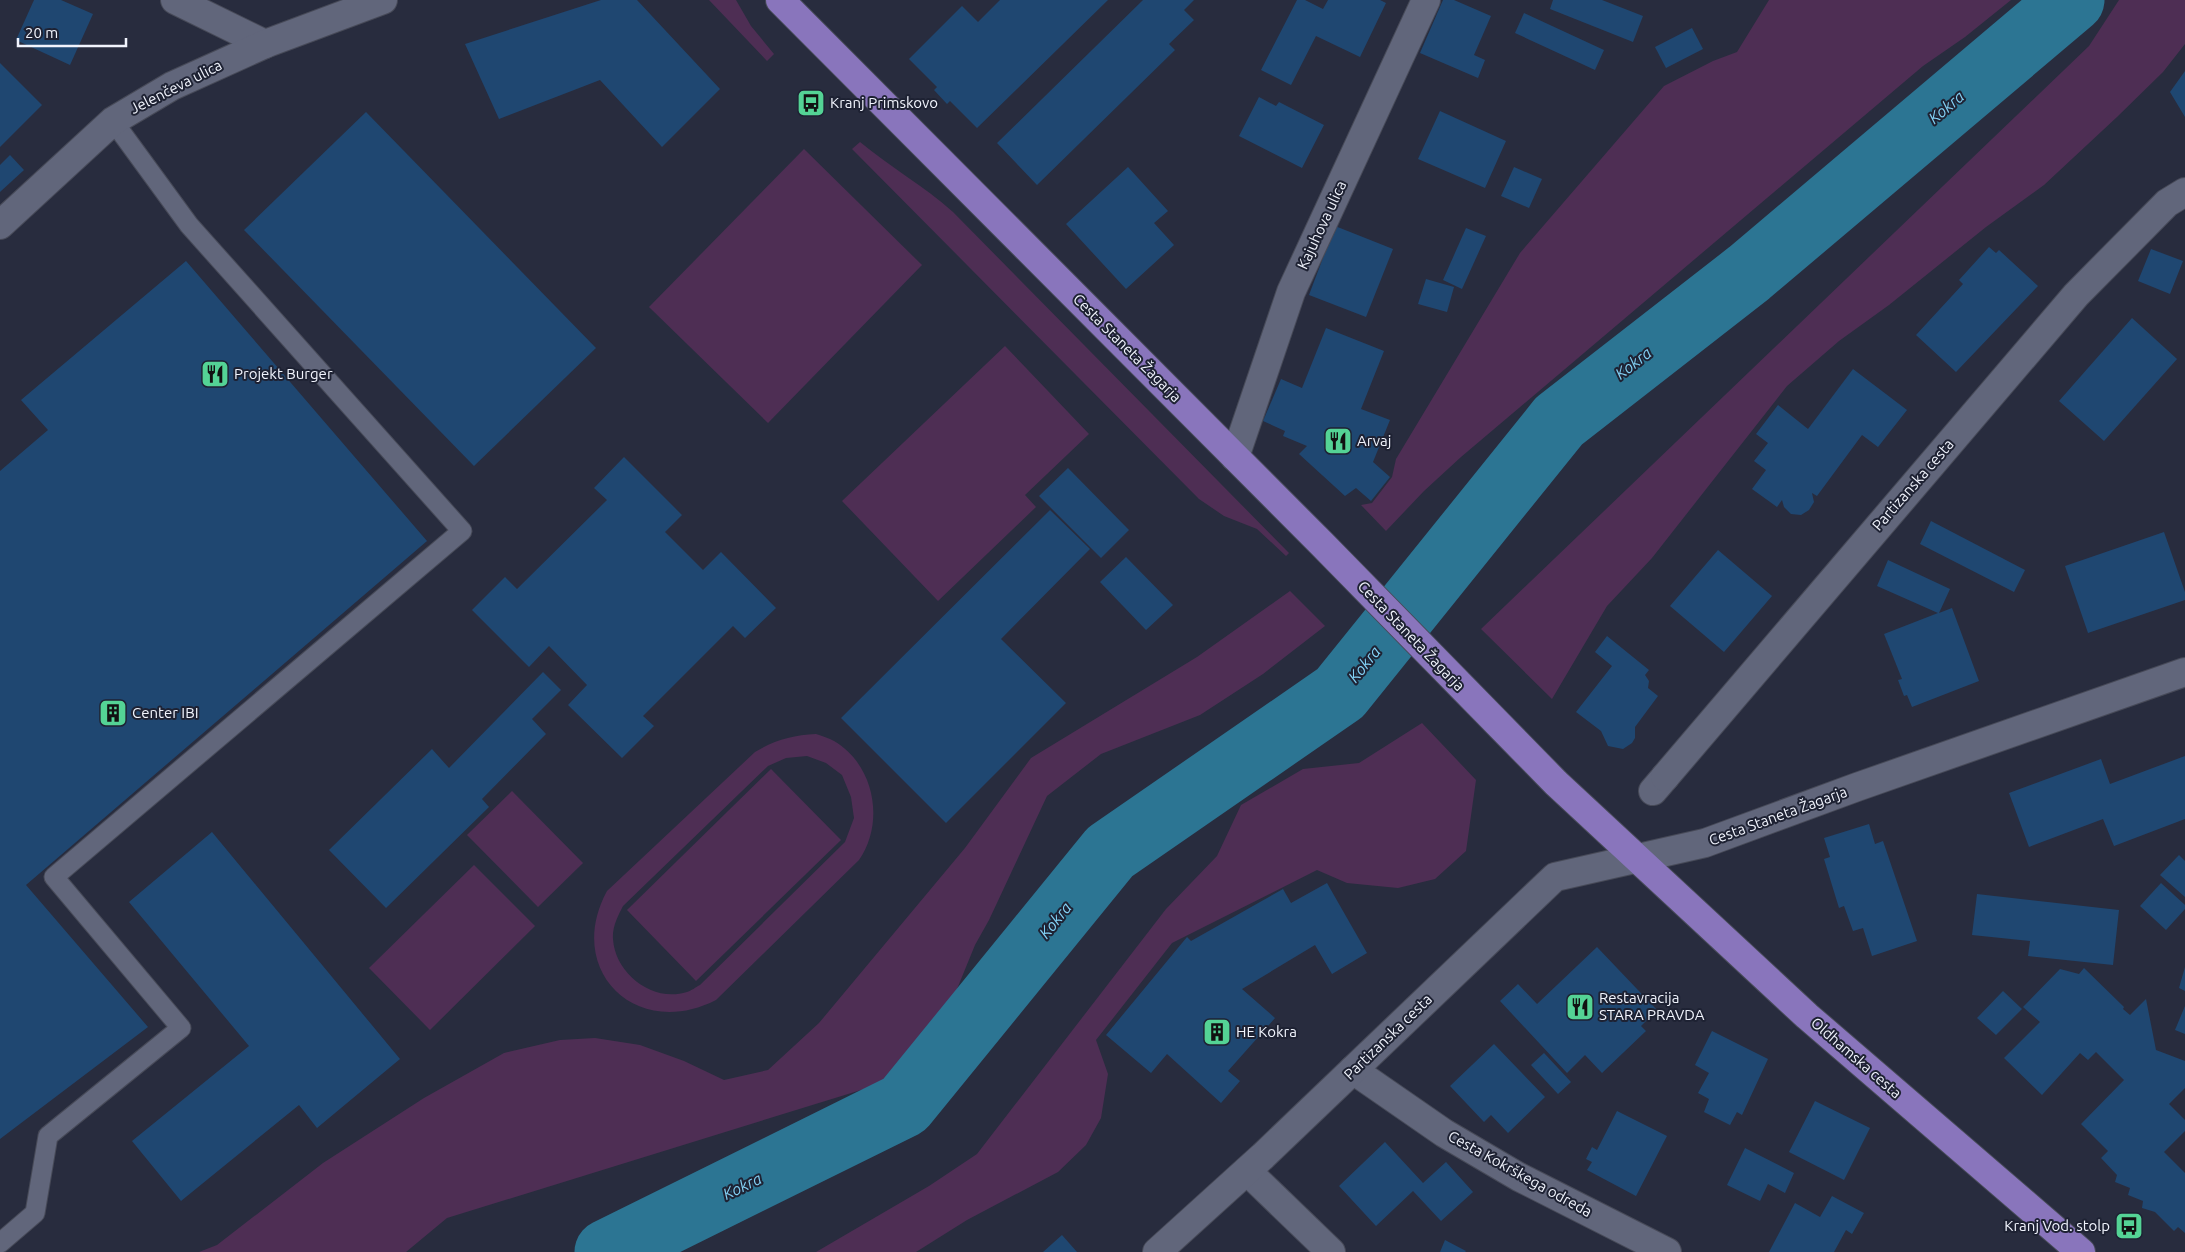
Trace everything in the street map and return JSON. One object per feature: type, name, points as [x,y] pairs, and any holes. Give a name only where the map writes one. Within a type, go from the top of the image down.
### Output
[{"type":"main road","name":"Cesta Staneta Žagarja","points":[[780,0],[1322,544],[1513,741],[1637,859]]},
{"type":"main road","name":"Oldhamska cesta","points":[[1637,859],[1807,1016],[2081,1252]]},
{"type":"street","points":[[175,0],[265,44]]},
{"type":"street","name":"Jelenčeva ulica","points":[[0,225],[113,121],[172,86],[265,44],[383,0]]},
{"type":"street","name":"Kajuhova ulica","points":[[1235,457],[1291,292],[1426,0]]},
{"type":"street","name":"Partizanska cesta","points":[[1659,784],[2076,295],[2166,203],[2185,192]]},
{"type":"street","name":"Cesta Staneta Žagarja","points":[[1637,859],[1705,843],[2185,672]]},
{"type":"street","name":"Partizanska cesta","points":[[1157,1252],[1247,1171],[1555,877],[1637,859]]},
{"type":"street","name":"Cesta Kokrškega odreda","points":[[1354,1070],[1444,1133],[1518,1177],[1667,1252]]},
{"type":"street","points":[[1247,1171],[1331,1252]]},
{"type":"lane","points":[[0,1243],[35,1213],[48,1136],[181,1028],[54,877],[462,531],[189,225],[113,121]]},
{"type":"shaded area","points":[[709,0],[736,0],[751,26],[774,54],[767,61]]},
{"type":"shaded area","points":[[1769,0],[2011,0],[1965,37],[1923,66],[1461,457],[1424,491],[1386,531],[1361,505],[1372,503],[1392,477],[1396,459],[1520,253],[1664,86],[1713,61],[1737,52]]},
{"type":"shaded area","points":[[2119,0],[2185,0],[2185,44],[2163,72],[2044,185],[1986,227],[1889,305],[1839,341],[1787,386],[1652,558],[1607,606],[1552,699],[1481,629],[2089,46]]},
{"type":"shaded area","points":[[860,142],[953,212],[1289,553],[1286,556],[1257,529],[1224,516],[1199,499],[852,149]]},
{"type":"shaded area","points":[[804,149],[922,265],[768,423],[649,307]]},
{"type":"shaded area","points":[[1005,346],[1089,434],[1025,495],[1036,507],[938,601],[842,501]]},
{"type":"shaded area","points":[[1290,591],[1325,626],[1263,674],[1200,715],[1101,754],[1047,796],[989,920],[975,945],[957,989],[930,1045],[896,1074],[874,1086],[447,1218],[406,1252],[199,1252],[217,1245],[323,1163],[424,1098],[504,1053],[560,1040],[595,1038],[640,1045],[684,1061],[724,1080],[768,1070],[819,1023],[965,848],[1031,758],[1197,657]]},
{"type":"shaded area","points":[[1422,723],[1476,780],[1466,851],[1435,879],[1398,888],[1347,883],[1317,870],[1172,943],[1096,1040],[1108,1074],[1101,1118],[1086,1145],[1058,1172],[967,1220],[916,1252],[816,1252],[929,1186],[977,1154],[1166,909],[1217,856],[1241,805],[1303,769],[1359,763]]},
{"type":"shaded area","points":[[816,734],[830,739],[848,751],[867,779],[872,796],[872,829],[867,845],[859,860],[716,1000],[687,1010],[659,1011],[635,1004],[615,990],[601,971],[595,947],[596,920],[607,891],[755,752],[777,741]],"holes":[[[807,756],[826,763],[842,775],[851,797],[854,818],[845,842],[700,985],[689,991],[674,994],[661,993],[649,989],[628,974],[620,963],[613,939],[613,930],[623,906],[768,766],[786,758]]]},
{"type":"shaded area","points":[[771,769],[841,840],[696,981],[627,910]]},
{"type":"shaded area","points":[[512,791],[583,863],[538,907],[467,835]]},
{"type":"shaded area","points":[[474,865],[535,926],[430,1030],[369,968]]},
{"type":"building","points":[[34,0],[61,0],[93,14],[70,65],[16,40]]},
{"type":"building","points":[[601,0],[637,0],[720,89],[662,147],[600,80],[499,119],[465,44]]},
{"type":"building","points":[[1000,0],[1108,0],[977,128],[950,101],[947,104],[934,90],[937,87],[909,59],[962,6],[978,22]]},
{"type":"building","points":[[1143,0],[1194,0],[1184,10],[1194,20],[1169,44],[1175,50],[1037,185],[997,143]]},
{"type":"building","points":[[1297,0],[1305,0],[1323,9],[1328,0],[1380,0],[1386,3],[1360,57],[1316,36],[1291,85],[1261,70]]},
{"type":"building","points":[[1443,0],[1454,0],[1491,16],[1474,55],[1485,60],[1478,78],[1420,53]]},
{"type":"building","points":[[1553,0],[1602,0],[1643,16],[1633,42],[1550,9]]},
{"type":"building","points":[[1524,13],[1604,50],[1595,70],[1515,33]]},
{"type":"building","points":[[1692,28],[1703,49],[1666,68],[1655,47]]},
{"type":"building","points":[[0,63],[42,105],[0,147]]},
{"type":"building","points":[[2185,71],[2185,117],[2170,92]]},
{"type":"building","points":[[1259,97],[1276,106],[1279,102],[1324,125],[1302,168],[1239,136]]},
{"type":"building","points":[[1440,111],[1506,141],[1485,188],[1418,159]]},
{"type":"building","points":[[366,112],[596,348],[474,466],[244,230]]},
{"type":"building","points":[[10,155],[24,170],[0,192],[0,165]]},
{"type":"building","points":[[1128,167],[1168,211],[1154,223],[1174,245],[1126,289],[1066,224]]},
{"type":"building","points":[[1514,167],[1542,179],[1529,208],[1501,196]]},
{"type":"building","points":[[1335,226],[1393,249],[1366,317],[1309,295]]},
{"type":"building","points":[[1466,228],[1486,236],[1462,289],[1443,280]]},
{"type":"building","points":[[1989,247],[1996,253],[1999,250],[2038,286],[1956,372],[1916,335],[1963,284],[1959,280]]},
{"type":"building","points":[[2151,249],[2183,261],[2170,294],[2138,281]]},
{"type":"building","name":"Center IBI","points":[[186,261],[427,541],[26,885],[148,1027],[0,1139],[0,471],[48,430],[21,400]]},
{"type":"building","points":[[1426,279],[1454,287],[1447,312],[1418,304]]},
{"type":"building","points":[[2132,318],[2177,359],[2104,441],[2059,401]]},
{"type":"building","name":"Arvaj","points":[[1326,328],[1384,351],[1361,409],[1390,420],[1373,462],[1390,477],[1371,501],[1356,488],[1345,496],[1299,454],[1307,446],[1283,436],[1285,431],[1263,421],[1281,379],[1302,388]]},
{"type":"building","points":[[1853,369],[1907,410],[1878,447],[1862,435],[1817,496],[1812,493],[1814,502],[1809,510],[1801,515],[1791,514],[1784,507],[1782,500],[1777,507],[1752,489],[1766,470],[1754,461],[1768,443],[1756,434],[1778,405],[1808,429]]},
{"type":"building","points":[[624,457],[682,515],[665,532],[703,570],[721,552],[776,608],[745,638],[733,626],[643,716],[654,726],[622,758],[568,705],[587,685],[549,646],[529,667],[472,610],[505,577],[517,589],[607,500],[594,488]]},
{"type":"building","points":[[1068,468],[1129,530],[1101,558],[1039,496]]},
{"type":"building","points":[[1050,510],[1090,549],[1001,639],[1066,703],[946,823],[841,718]]},
{"type":"building","points":[[1931,521],[2025,570],[2014,592],[1920,544]]},
{"type":"building","points":[[2164,532],[2185,592],[2185,600],[2088,633],[2065,566]]},
{"type":"building","points":[[1718,550],[1772,596],[1724,652],[1670,606]]},
{"type":"building","points":[[1126,557],[1173,605],[1146,630],[1100,582]]},
{"type":"building","points":[[1888,560],[1950,589],[1939,613],[1952,608],[1979,681],[1912,707],[1907,695],[1904,696],[1898,680],[1902,679],[1884,634],[1938,613],[1877,586]]},
{"type":"building","points":[[1607,636],[1649,670],[1645,675],[1649,681],[1648,688],[1658,696],[1635,727],[1635,738],[1632,743],[1623,749],[1608,746],[1601,731],[1576,712],[1612,666],[1595,652]]},
{"type":"building","points":[[543,672],[561,690],[532,719],[546,734],[482,799],[489,807],[386,908],[329,850],[432,749],[449,768]]},
{"type":"building","points":[[2185,756],[2185,819],[2114,846],[2103,819],[2029,847],[2009,793],[2101,759],[2110,784]]},
{"type":"building","points":[[1869,824],[1875,844],[1883,841],[1917,941],[1872,956],[1863,928],[1853,931],[1844,906],[1839,908],[1824,859],[1830,857],[1824,838]]},
{"type":"building","points":[[212,832],[400,1059],[317,1128],[299,1105],[181,1201],[132,1141],[249,1046],[129,902]]},
{"type":"building","points":[[2179,855],[2185,861],[2185,897],[2160,875]]},
{"type":"building","points":[[1327,883],[1367,953],[1332,974],[1315,945],[1242,989],[1275,1018],[1228,1071],[1240,1081],[1221,1103],[1167,1054],[1151,1073],[1106,1035],[1187,937],[1191,941],[1283,889],[1291,903]]},
{"type":"building","points":[[2161,883],[2185,905],[2185,909],[2166,930],[2140,906]]},
{"type":"building","points":[[1977,894],[2119,910],[2113,965],[2028,956],[2030,941],[1972,935]]},
{"type":"building","name":"Restavracija STARA PRAVDA","points":[[1597,947],[1657,1010],[1641,1026],[1646,1031],[1602,1073],[1585,1055],[1567,1073],[1500,1001],[1518,984],[1537,1004]]},
{"type":"building","points":[[2185,967],[2185,991],[2179,988]]},
{"type":"building","points":[[2084,968],[2130,1015],[2146,999],[2156,1050],[2185,1061],[2185,1088],[2169,1104],[2185,1120],[2185,1131],[2164,1152],[2185,1173],[2185,1233],[2178,1227],[2174,1231],[2155,1212],[2142,1208],[2143,1201],[2128,1195],[2130,1188],[2115,1182],[2117,1175],[2101,1158],[2108,1151],[2081,1124],[2124,1080],[2096,1052],[2088,1060],[2080,1053],[2042,1095],[2004,1058],[2040,1022],[2023,1007],[2060,969],[2079,974]]},
{"type":"building","points":[[2003,991],[2022,1009],[1996,1035],[1977,1018]]},
{"type":"building","points":[[2185,1006],[2185,1034],[2175,1030]]},
{"type":"building","points":[[1712,1031],[1768,1059],[1742,1115],[1737,1112],[1730,1125],[1704,1112],[1709,1099],[1698,1093],[1709,1073],[1695,1065]]},
{"type":"building","points":[[1494,1044],[1545,1097],[1508,1133],[1491,1115],[1484,1122],[1450,1086]]},
{"type":"building","points":[[1544,1053],[1571,1082],[1558,1094],[1531,1065]]},
{"type":"building","points":[[1815,1101],[1870,1128],[1844,1180],[1789,1152]]},
{"type":"building","points":[[1617,1111],[1667,1136],[1636,1196],[1587,1170],[1592,1162],[1586,1159],[1592,1147],[1597,1150]]},
{"type":"building","points":[[1385,1142],[1423,1183],[1446,1162],[1473,1192],[1441,1221],[1413,1191],[1376,1226],[1339,1186]]},
{"type":"building","points":[[1745,1148],[1794,1173],[1785,1193],[1768,1184],[1760,1201],[1727,1185]]},
{"type":"building","points":[[1832,1196],[1864,1213],[1852,1234],[1846,1230],[1834,1252],[1769,1252],[1795,1203],[1820,1217]]},
{"type":"building","points":[[1062,1235],[1077,1252],[1043,1252]]},
{"type":"building","points":[[1445,1240],[1466,1251],[1440,1252]]},
{"type":"waterway","name":"Kokra","points":[[607,1252],[904,1105],[1110,852],[1340,693],[1559,421],[1749,273],[2072,0]]},
{"type":"place","name":"Kranj Primskovo","points":[[811,103]]},
{"type":"place","name":"Projekt Burger","points":[[215,374]]},
{"type":"place","name":"Arvaj","points":[[1338,441]]},
{"type":"place","name":"Center IBI","points":[[113,713]]},
{"type":"place","name":"Restavracija STARA PRAVDA","points":[[1580,1007]]},
{"type":"place","name":"HE Kokra","points":[[1217,1032]]},
{"type":"place","name":"Kranj Vod. stolp","points":[[2129,1226]]}]
